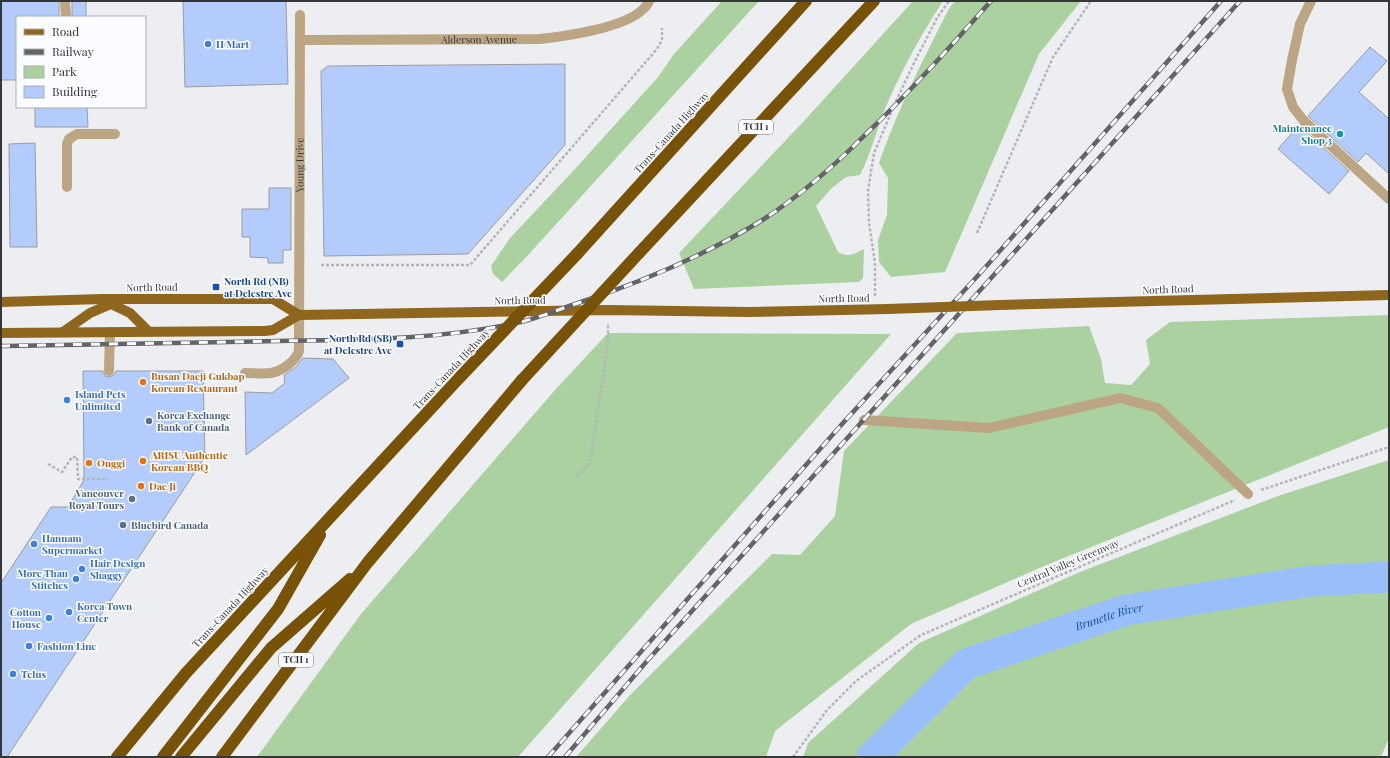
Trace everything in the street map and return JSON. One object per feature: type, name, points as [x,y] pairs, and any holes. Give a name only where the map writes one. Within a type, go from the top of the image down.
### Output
[{"type":"highway","name":"Trans-Canada Highway","points":[[117,757],[186,673],[461,376],[577,254],[806,1]]},
{"type":"highway","name":"TCH 1","points":[[222,757],[368,562],[522,380],[874,1]]},
{"type":"highway","points":[[163,757],[278,609],[330,517]]},
{"type":"highway","points":[[181,757],[272,648],[368,562]]},
{"type":"main road","name":"North Road","points":[[1,333],[265,331],[273,330],[299,315],[608,310],[748,312],[1389,295]]},
{"type":"main road","name":"North Road","points":[[1,302],[243,298],[273,299],[299,315]]},
{"type":"main road","points":[[63,332],[90,313],[111,301],[130,313],[148,332]]},
{"type":"street","points":[[65,1],[66,16]]},
{"type":"street","name":"Alderson Avenue","points":[[300,40],[532,39],[554,37],[590,31],[629,18],[642,11],[649,1]]},
{"type":"street","points":[[1311,1],[1300,24],[1292,60],[1288,89],[1293,107],[1304,121],[1389,199]]},
{"type":"street","name":"Young Drive","points":[[245,373],[271,373],[276,371],[297,356],[299,351],[300,14]]},
{"type":"street","points":[[67,187],[67,144],[69,139],[77,134],[115,134]]},
{"type":"street","points":[[109,371],[110,332]]},
{"type":"street","points":[[864,420],[989,428],[1120,398],[1158,408],[1248,494]]},
{"type":"path","points":[[874,309],[875,263],[869,223],[868,191],[874,153],[917,57],[937,18],[949,1]]},
{"type":"path","points":[[977,233],[1052,57],[1091,1]]},
{"type":"path","points":[[321,265],[470,265],[657,49],[662,40],[662,28]]},
{"type":"path","points":[[577,477],[590,462],[608,344],[608,310]]},
{"type":"path","name":"Central Valley Greenway","points":[[793,757],[827,710],[856,681],[921,635],[1248,494],[1389,447]]},
{"type":"path","points":[[48,464],[62,472],[72,457],[77,457],[78,479],[108,479]]},
{"type":"green space","points":[[722,1],[759,1],[502,282],[493,274],[491,266],[510,238],[658,77],[674,54]]},
{"type":"green space","points":[[913,1],[943,1],[919,40],[898,81],[885,109],[860,175],[846,177],[832,188],[816,206],[838,252],[848,255],[864,249],[863,278],[859,282],[694,289],[679,253],[804,121]]},
{"type":"green space","points":[[955,1],[1081,1],[1039,54],[945,272],[891,277],[879,262],[878,240],[887,215],[888,178],[879,163],[894,123],[912,84],[950,7]]},
{"type":"green space","points":[[1389,315],[1389,427],[1049,564],[911,624],[775,731],[766,757],[576,757],[631,694],[772,554],[800,555],[835,516],[844,451],[957,333],[1089,326],[1101,359],[1105,383],[1131,385],[1150,364],[1146,340],[1170,322]]},
{"type":"green space","points":[[608,333],[891,334],[518,757],[257,757],[361,614],[555,390]]},
{"type":"green space","points":[[1389,460],[1389,738],[1381,757],[803,757],[808,743],[919,643],[1080,572],[1278,496]]},
{"type":"building","points":[[1,1],[59,1],[59,16],[16,16],[16,80],[1,80]]},
{"type":"building","points":[[72,1],[86,1],[86,16],[72,16]]},
{"type":"building","points":[[183,1],[286,1],[288,84],[185,87]]},
{"type":"building","name":"Maintenance Shop 3","points":[[1370,47],[1387,61],[1359,92],[1389,119],[1389,174],[1366,153],[1358,162],[1308,116]]},
{"type":"building","points":[[565,64],[565,145],[468,254],[324,256],[321,71],[328,66]]},
{"type":"building","points":[[35,108],[87,108],[88,127],[35,127]]},
{"type":"building","points":[[1299,125],[1349,171],[1329,194],[1278,149]]},
{"type":"building","points":[[35,143],[37,247],[10,247],[9,144]]},
{"type":"building","points":[[269,188],[291,188],[291,250],[283,250],[283,263],[268,263],[268,258],[250,257],[250,237],[242,237],[242,209],[269,209]]},
{"type":"building","points":[[303,358],[333,359],[349,378],[246,455],[245,392],[272,393],[285,383],[284,375],[296,367]]},
{"type":"building","points":[[83,371],[103,371],[105,376],[109,377],[114,375],[116,371],[203,371],[205,457],[7,757],[1,757],[1,583],[51,507],[68,507],[84,480]]},
{"type":"waterway","name":"Brunette River","points":[[872,757],[966,664],[1126,610],[1311,581],[1389,577]]},
{"type":"railway","points":[[1,346],[402,338],[464,332],[525,321],[545,315],[650,277],[697,256],[764,219],[791,200],[854,146],[930,69],[991,1]]},
{"type":"railway","points":[[548,757],[843,423],[983,270],[1221,1]]},
{"type":"railway","points":[[565,757],[647,661],[1240,1]]},
{"type":"place","name":"H Mart","points":[[208,44]]},
{"type":"place","name":"Maintenance Shop 3","points":[[1340,134]]},
{"type":"place","name":"North Rd (NB) at Delestre Ave","points":[[216,287]]},
{"type":"place","name":"North Rd (SB) at Delestre Ave","points":[[400,344]]},
{"type":"place","name":"Busan Daeji Gukbap Korean Restaurant","points":[[143,382]]},
{"type":"place","name":"Island Pets Unlimited","points":[[67,400]]},
{"type":"place","name":"Korea Exchange Bank of Canada","points":[[149,421]]},
{"type":"place","name":"ARISU Authentic Korean BBQ","points":[[143,461]]},
{"type":"place","name":"Onggi","points":[[89,463]]},
{"type":"place","name":"Dae Ji","points":[[141,486]]},
{"type":"place","name":"Vancouver Royal Tours","points":[[132,499]]},
{"type":"place","name":"Bluebird Canada","points":[[123,525]]},
{"type":"place","name":"Hannam Supermarket","points":[[34,544]]},
{"type":"place","name":"Hair Design Shaggy","points":[[82,569]]},
{"type":"place","name":"More Than Stitches","points":[[76,579]]},
{"type":"place","name":"Korea Town Center","points":[[69,612]]},
{"type":"place","name":"Cotton House","points":[[49,618]]},
{"type":"place","name":"Fashion Line","points":[[29,646]]},
{"type":"place","name":"Telus","points":[[13,674]]}]
